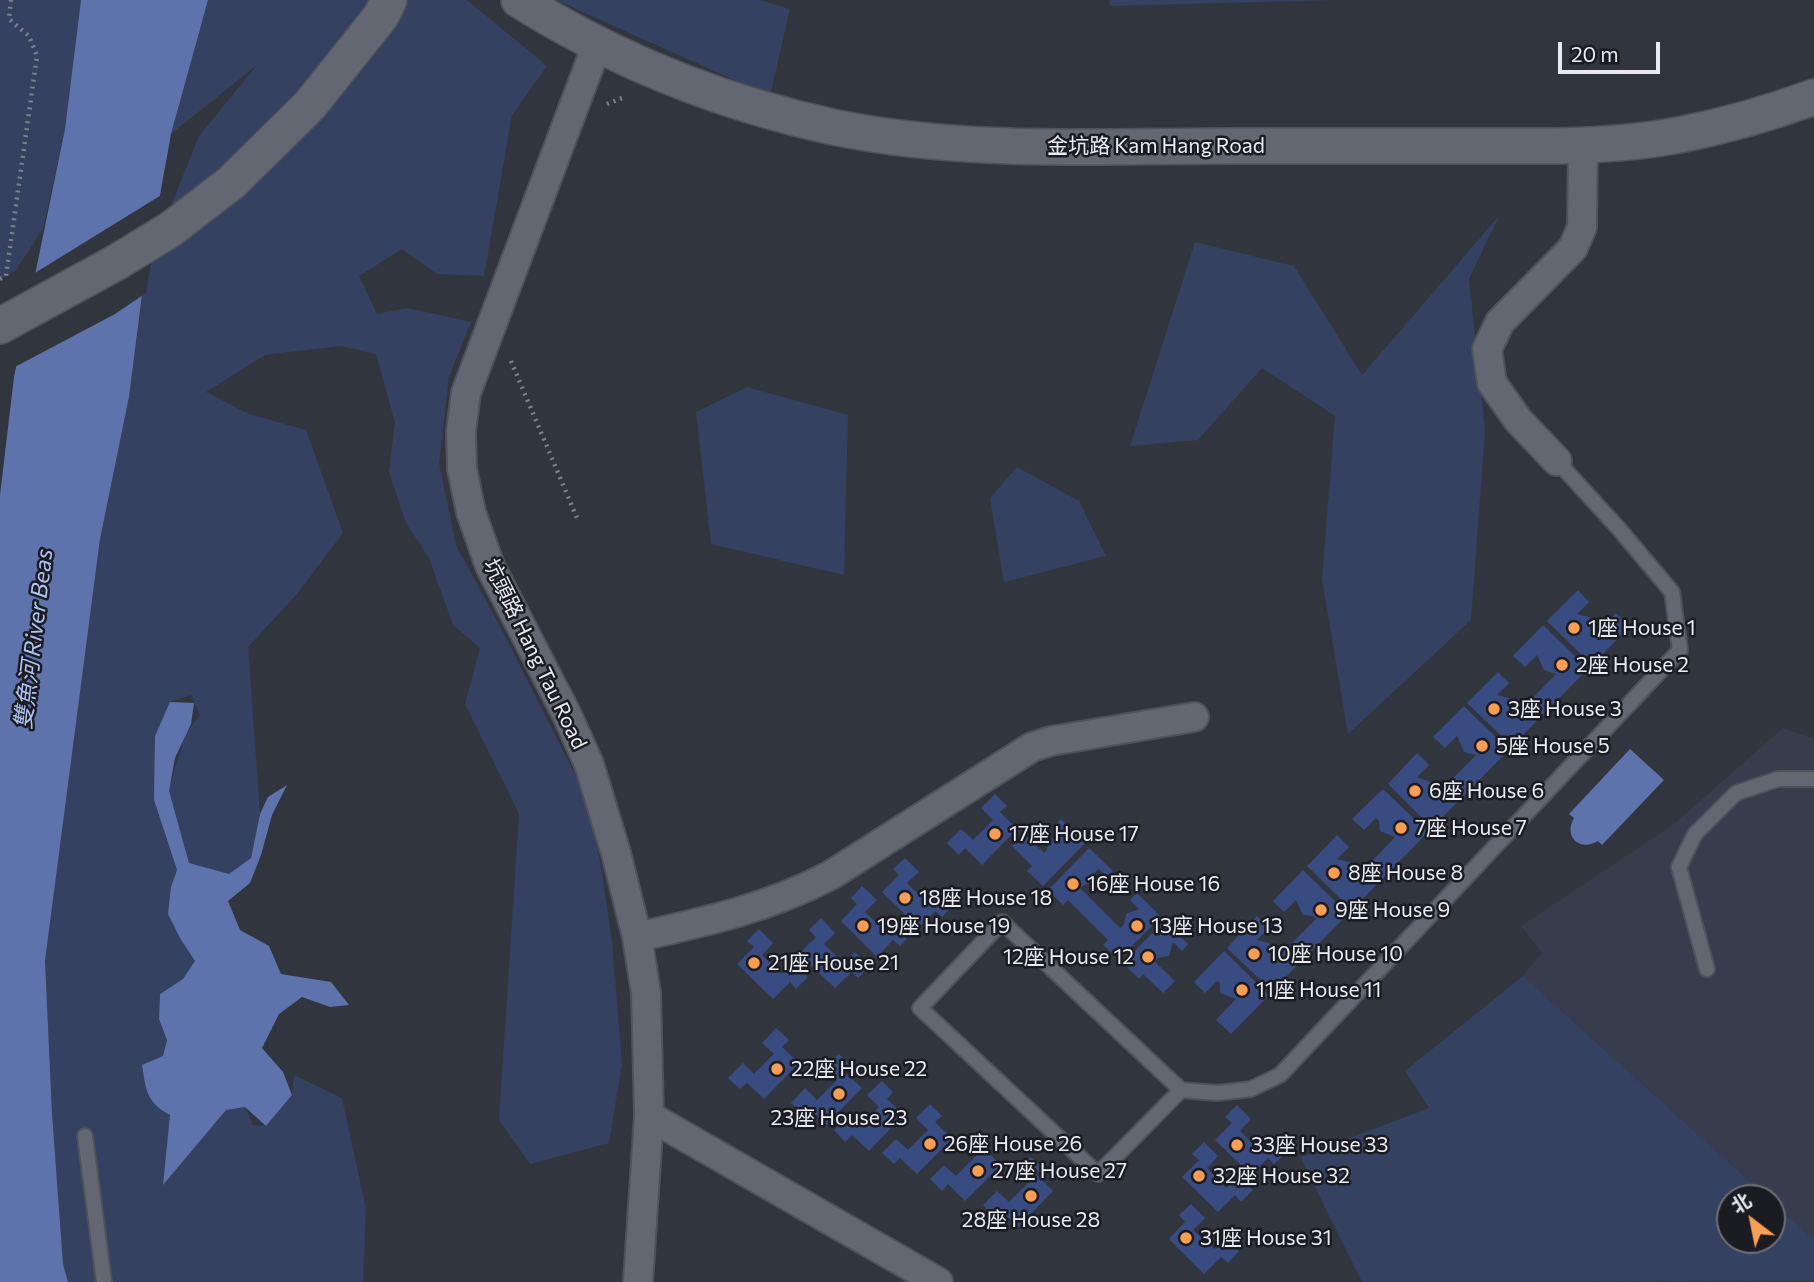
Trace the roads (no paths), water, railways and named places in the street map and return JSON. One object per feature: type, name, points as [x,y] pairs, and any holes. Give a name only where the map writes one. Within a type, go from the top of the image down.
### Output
[{"type":"street","points":[[0,326],[171,229],[232,182],[310,105],[381,16],[389,0]]},
{"type":"street","name":"金坑路 Kam Hang Road","points":[[519,0],[597,45],[648,69],[740,103],[834,127],[931,141],[1028,145],[1583,146],[1678,135],[1770,113],[1814,97]]},
{"type":"street","name":"坑頭路 Hang Tau Road","points":[[597,45],[466,393],[461,431],[461,469],[471,512],[490,566],[568,715],[589,764],[616,853],[637,937],[646,993],[649,1116],[638,1282]]},
{"type":"street","points":[[1557,461],[1518,420],[1492,383],[1487,349],[1500,322],[1573,248],[1582,227],[1583,146]]},
{"type":"street","points":[[637,937],[748,911],[799,892],[831,875],[1032,747],[1051,741],[1194,717]]},
{"type":"street","points":[[649,1116],[938,1282]]},
{"type":"lane","points":[[1181,1090],[1098,1174],[920,1008],[1002,922],[1181,1090],[1217,1093],[1251,1089],[1280,1075],[1680,650],[1672,592],[1557,461]]},
{"type":"lane","points":[[1707,970],[1679,867],[1695,834],[1736,793],[1778,779],[1814,779]]},
{"type":"lane","points":[[85,1136],[104,1282]]},
{"type":"water","name":"雙魚河 River Beas","points":[[81,0],[208,0],[171,134],[142,295],[129,397],[100,539],[45,961],[52,1113],[63,1264],[68,1282],[0,1282],[0,495],[14,377],[65,129]]},
{"type":"water","points":[[170,702],[194,703],[191,724],[175,758],[169,791],[189,863],[229,874],[251,858],[260,814],[268,797],[287,785],[272,815],[250,883],[228,901],[240,930],[269,946],[281,974],[331,982],[349,1005],[330,1007],[302,997],[279,1014],[262,1048],[283,1072],[292,1095],[266,1126],[245,1107],[226,1110],[163,1185],[170,1115],[156,1105],[148,1094],[142,1065],[163,1056],[167,1040],[159,1019],[160,994],[183,979],[195,961],[168,914],[171,887],[177,870],[154,800],[155,736]]},
{"type":"water","points":[[1630,749],[1664,780],[1602,845],[1598,841],[1580,844],[1572,837],[1571,825],[1574,818],[1569,814]]},
{"type":"place","name":"1座 House 1","points":[[1574,628]]},
{"type":"place","name":"2座 House 2","points":[[1562,665]]},
{"type":"place","name":"3座 House 3","points":[[1494,709]]},
{"type":"place","name":"5座 House 5","points":[[1482,746]]},
{"type":"place","name":"6座 House 6","points":[[1415,791]]},
{"type":"place","name":"7座 House 7","points":[[1401,828]]},
{"type":"place","name":"17座 House 17","points":[[995,834]]},
{"type":"place","name":"8座 House 8","points":[[1334,873]]},
{"type":"place","name":"16座 House 16","points":[[1073,884]]},
{"type":"place","name":"18座 House 18","points":[[905,898]]},
{"type":"place","name":"9座 House 9","points":[[1321,910]]},
{"type":"place","name":"19座 House 19","points":[[863,926]]},
{"type":"place","name":"13座 House 13","points":[[1137,926]]},
{"type":"place","name":"10座 House 10","points":[[1254,954]]},
{"type":"place","name":"12座 House 12","points":[[1148,957]]},
{"type":"place","name":"21座 House 21","points":[[754,963]]},
{"type":"place","name":"11座 House 11","points":[[1242,990]]},
{"type":"place","name":"22座 House 22","points":[[777,1069]]},
{"type":"place","name":"23座 House 23","points":[[839,1094]]},
{"type":"place","name":"26座 House 26","points":[[930,1144]]},
{"type":"place","name":"33座 House 33","points":[[1237,1145]]},
{"type":"place","name":"27座 House 27","points":[[978,1171]]},
{"type":"place","name":"32座 House 32","points":[[1199,1176]]},
{"type":"place","name":"28座 House 28","points":[[1031,1196]]},
{"type":"place","name":"31座 House 31","points":[[1186,1238]]}]
